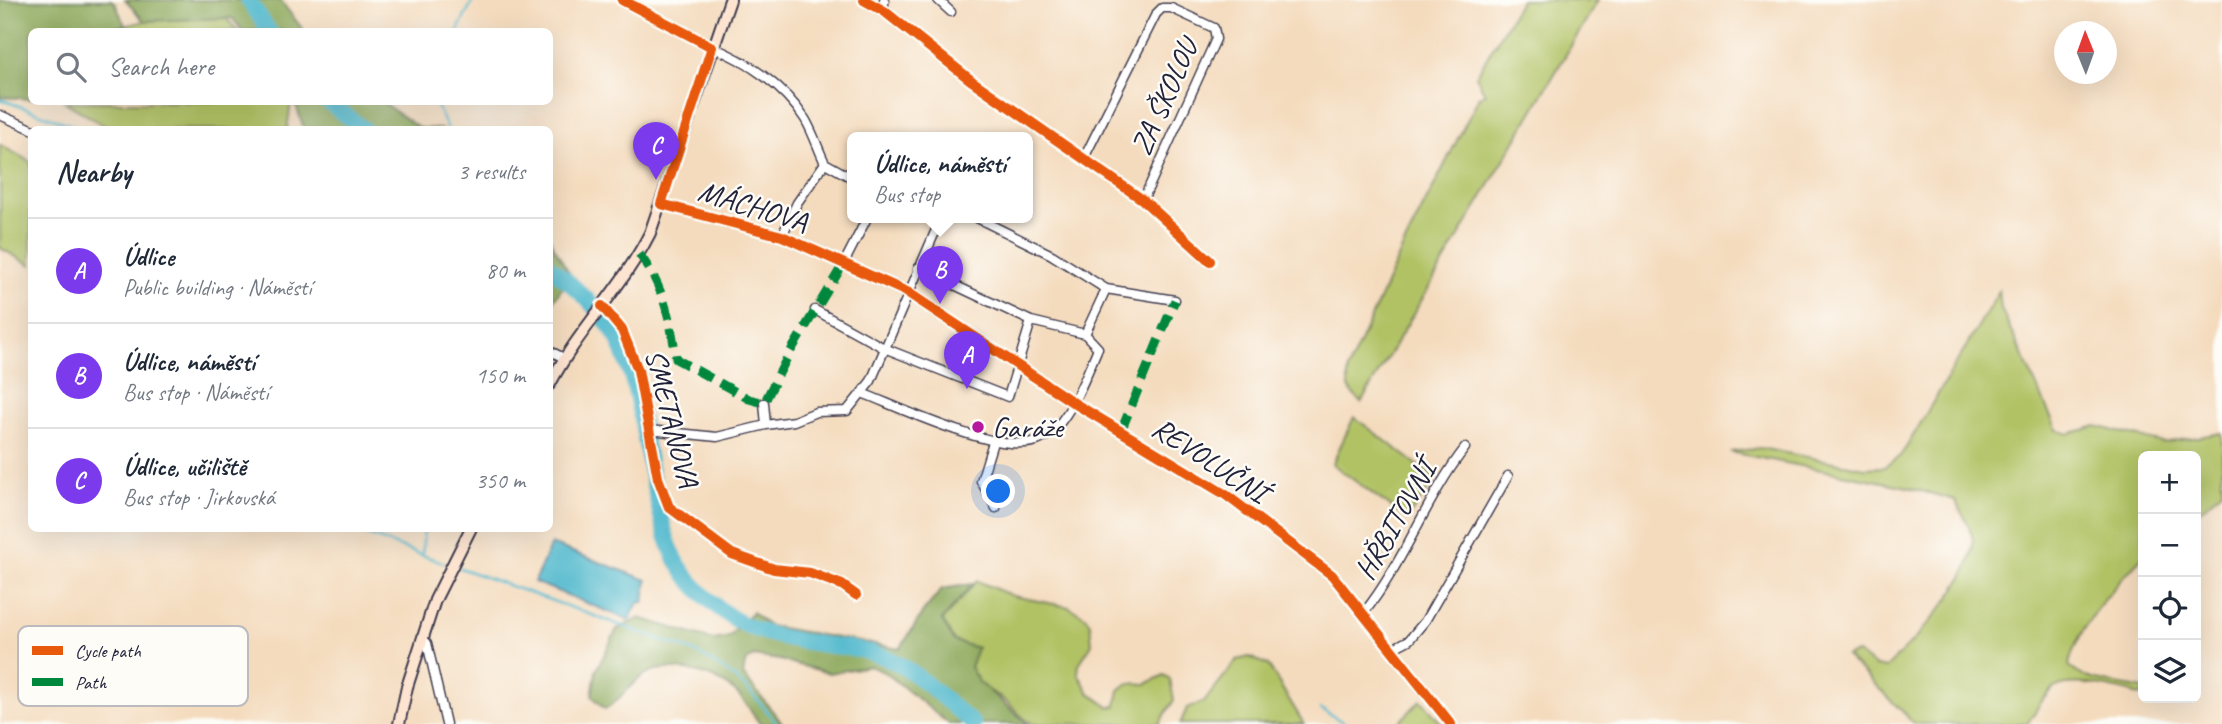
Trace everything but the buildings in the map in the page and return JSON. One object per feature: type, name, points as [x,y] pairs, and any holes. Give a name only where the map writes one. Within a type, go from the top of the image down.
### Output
[{"type":"street","points":[[622,0],[712,47],[741,59],[770,82],[804,118],[825,163],[847,175]]},
{"type":"street","points":[[553,378],[564,358],[639,254],[661,204],[730,0]]},
{"type":"street","points":[[864,0],[884,11],[972,81],[1143,200],[1210,261]]},
{"type":"street","points":[[884,0],[884,11]]},
{"type":"street","points":[[938,0],[951,12]]},
{"type":"street","name":"ZA ŠKOLOU","points":[[1083,160],[1156,14],[1162,8],[1171,8],[1214,28],[1216,39],[1143,200]]},
{"type":"street","points":[[0,115],[28,127]]},
{"type":"street","points":[[782,236],[797,203],[825,163]]},
{"type":"street","name":"MÁCHOVA","points":[[661,204],[782,236],[844,263],[907,292],[1016,365]]},
{"type":"street","points":[[844,263],[864,223]]},
{"type":"street","points":[[649,430],[717,437],[794,421],[816,412],[847,411],[871,382],[938,223]]},
{"type":"street","points":[[988,223],[1052,255],[1106,289],[1174,300]]},
{"type":"street","points":[[862,393],[993,442],[1037,441],[1056,427],[1074,403],[1098,348],[1084,334],[1031,321],[918,268]]},
{"type":"street","points":[[1084,334],[1106,289]]},
{"type":"street","points":[[815,310],[884,348],[1008,397],[1031,321]]},
{"type":"street","name":"SMETANOVA","points":[[598,311],[614,318],[628,343],[638,370],[659,478],[669,507],[695,528],[751,563],[810,573],[842,585],[856,595]]},
{"type":"street","points":[[553,352],[564,358]]},
{"type":"street","name":"REVOLUČNÍ","points":[[1016,365],[1226,495],[1332,575],[1451,724]]},
{"type":"street","points":[[764,403],[766,425]]},
{"type":"street","points":[[993,442],[981,481],[996,508]]},
{"type":"street","name":"HŘBITOVNÍ","points":[[1363,614],[1379,595],[1443,476],[1465,448]]},
{"type":"street","points":[[1390,650],[1409,640],[1425,621],[1508,477]]},
{"type":"street","points":[[399,724],[435,600],[469,532]]},
{"type":"street","points":[[422,638],[427,643],[446,724]]},
{"type":"green space","points":[[0,0],[111,0],[115,3],[125,25],[114,28],[28,28],[28,99],[0,97]]},
{"type":"green space","points":[[125,0],[280,0],[302,28],[240,28],[232,18],[144,21]]},
{"type":"green space","points":[[1521,0],[1598,0],[1361,403],[1348,388],[1348,369],[1403,247],[1479,97],[1485,94],[1476,76]]},
{"type":"green space","points":[[226,18],[235,28],[117,28],[144,21]]},
{"type":"green space","points":[[70,105],[291,105],[288,126],[105,126]]},
{"type":"green space","points":[[296,105],[386,105],[416,126],[303,126]]},
{"type":"green space","points":[[0,145],[28,160],[28,263],[0,248]]},
{"type":"green space","points":[[553,245],[571,276],[553,301]]},
{"type":"green space","points":[[1999,291],[2001,309],[2057,430],[2069,434],[2096,426],[2163,443],[2222,433],[2222,491],[2201,510],[2201,451],[2138,451],[2138,561],[2110,592],[2073,651],[2069,665],[2074,671],[2092,679],[2138,688],[2138,695],[2095,685],[2069,684],[2050,691],[2027,724],[1915,724],[1846,656],[1857,653],[1875,666],[1886,668],[1926,626],[1954,590],[1965,572],[1973,540],[1955,500],[1903,486],[1730,452],[1760,448],[1865,468],[1884,467],[1900,456]]},
{"type":"green space","points":[[1354,417],[1436,479],[1407,519],[1332,464]]},
{"type":"green space","points":[[977,581],[1013,596],[1069,607],[1085,616],[1090,624],[1092,644],[1079,664],[1078,673],[1089,693],[1109,707],[1116,706],[1119,690],[1128,683],[1146,684],[1164,675],[1170,679],[1174,700],[1159,724],[1033,724],[1007,702],[986,689],[970,667],[977,648],[954,641],[942,620]]},
{"type":"green space","points":[[973,584],[942,620],[954,641],[977,648],[970,667],[979,682],[1028,724],[949,724],[886,673],[870,666],[829,673],[753,656],[745,663],[743,675],[783,724],[760,724],[733,690],[703,674],[678,669],[646,674],[605,709],[592,696],[596,671],[617,629],[640,618],[713,640],[729,637],[752,612],[769,626],[900,649],[923,612],[942,589]]},
{"type":"green space","points":[[1249,657],[1268,665],[1304,724],[1180,724],[1187,708],[1204,702],[1237,660]]},
{"type":"green space","points":[[1421,700],[1442,724],[1397,724]]},
{"type":"water","points":[[551,544],[647,580],[644,602],[638,603],[629,620],[534,582]]},
{"type":"waterway","points":[[248,0],[267,28]]},
{"type":"waterway","points":[[459,28],[473,0]]},
{"type":"waterway","points":[[0,99],[74,126]]},
{"type":"waterway","points":[[332,105],[360,126]]},
{"type":"waterway","points":[[436,105],[446,126]]},
{"type":"waterway","points":[[553,269],[588,300],[618,340],[637,396],[666,536],[679,565],[701,593],[734,619],[768,634],[861,650],[889,659],[920,679],[973,724]]},
{"type":"waterway","points":[[360,532],[422,555]]},
{"type":"waterway","points":[[424,532],[422,555],[444,563]]},
{"type":"waterway","points":[[460,568],[693,651],[740,682],[777,724]]},
{"type":"waterway","points":[[1321,709],[1346,724]]},
{"type":"marked path","points":[[639,254],[654,278],[665,304],[676,359],[749,399],[764,403],[789,354],[844,263]]},
{"type":"marked path","points":[[1121,431],[1175,300]]},
{"type":"cycle path","points":[[622,0],[712,47],[661,204],[782,236],[907,292],[1074,403],[1226,495],[1332,575],[1451,724]]},
{"type":"cycle path","points":[[864,0],[884,11],[972,81],[1143,200],[1210,261]]},
{"type":"cycle path","points":[[602,306],[622,330],[638,370],[658,478],[669,507],[732,554],[774,569],[810,573],[842,585],[856,595]]},
{"type":"place","name":"Údlice, učiliště","points":[[656,180]]},
{"type":"place","name":"Údlice, náměstí","points":[[940,304]]},
{"type":"place","name":"Údlice","points":[[967,389]]},
{"type":"place","name":"Garáže","points":[[978,427]]}]
